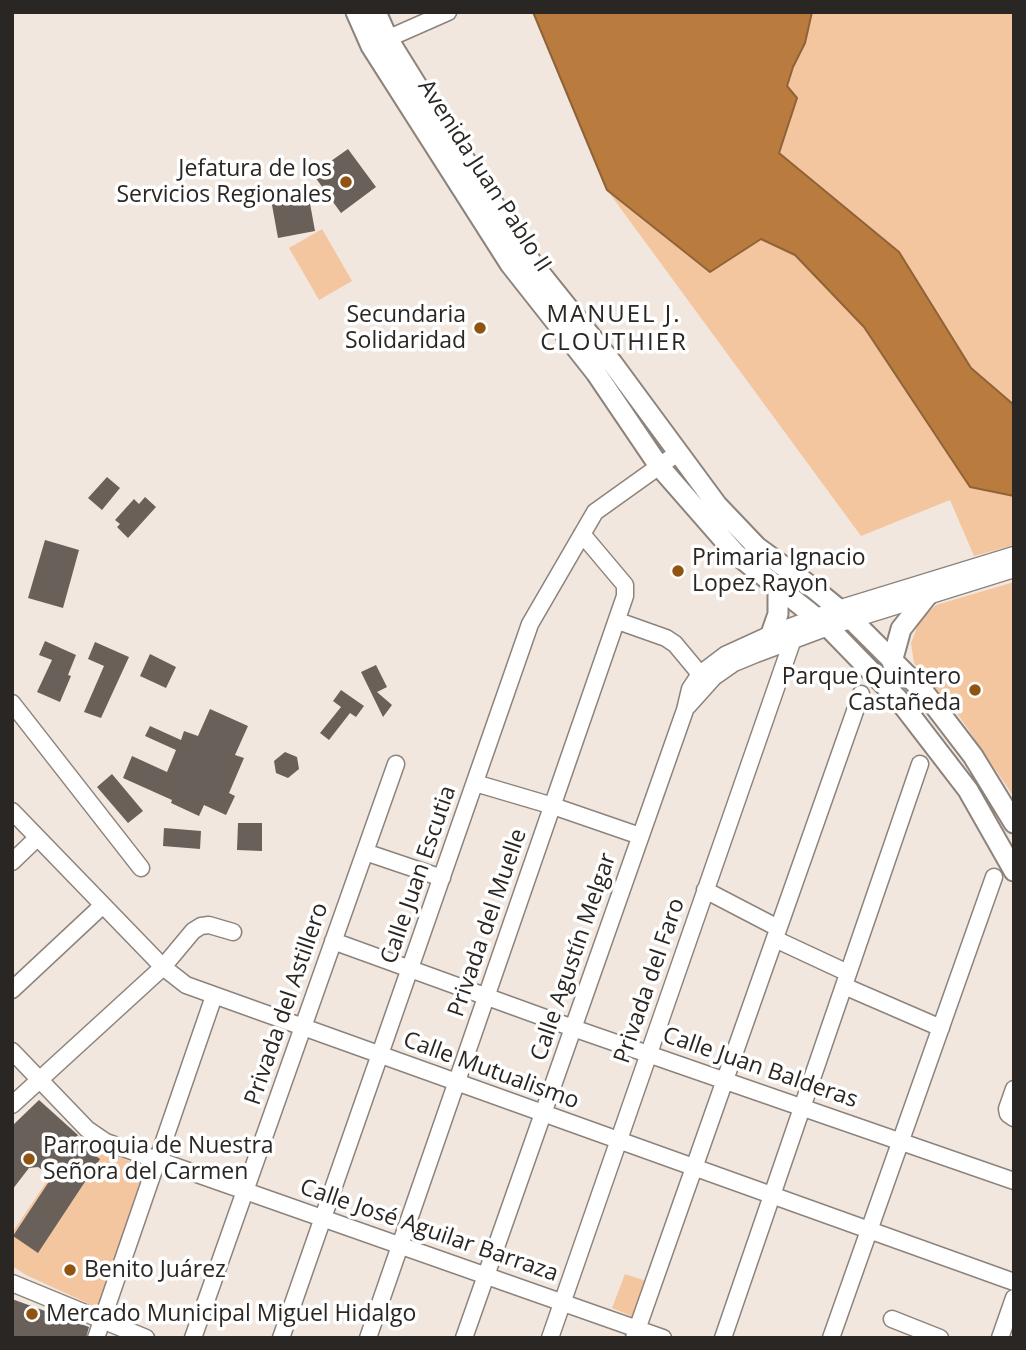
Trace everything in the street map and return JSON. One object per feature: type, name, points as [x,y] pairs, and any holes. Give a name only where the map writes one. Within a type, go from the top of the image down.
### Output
[{"type":"main road","name":"Avenida Juan Pablo II","points":[[356,12],[526,254],[577,335],[596,373],[659,466],[736,554],[822,622],[890,691],[935,744],[968,790],[1014,871]]},
{"type":"main road","name":"Avenida Juan Pablo II","points":[[376,12],[379,42]]},
{"type":"main road","name":"Avenida Juan Pablo II","points":[[577,335],[679,452],[739,531],[845,615],[924,692],[973,756],[1014,823]]},
{"type":"main road","points":[[771,634],[778,614],[778,586]]},
{"type":"main road","points":[[892,662],[901,629],[927,596]]},
{"type":"street","points":[[379,42],[448,12]]},
{"type":"street","points":[[659,466],[679,452]]},
{"type":"street","name":"Calle Juan Escutia","points":[[281,1338],[530,624],[595,512],[659,466]]},
{"type":"street","name":"Privada del Muelle","points":[[368,1338],[625,596],[625,585],[582,534]]},
{"type":"street","points":[[618,621],[675,643],[700,674],[725,655],[771,634],[845,615],[1014,555]]},
{"type":"street","points":[[845,615],[927,596],[1014,569]]},
{"type":"street","name":"Calle Agustín Melgar","points":[[685,710],[714,677],[733,663],[793,639],[822,622]]},
{"type":"street","name":"Privada del Faro","points":[[550,1338],[793,639]]},
{"type":"street","name":"Calle Agustín Melgar","points":[[464,1338],[685,710],[690,689],[700,674]]},
{"type":"street","points":[[636,1333],[861,694]]},
{"type":"street","points":[[12,703],[141,868]]},
{"type":"street","name":"Privada del Astillero","points":[[193,1338],[396,764]]},
{"type":"street","points":[[723,1338],[920,764]]},
{"type":"street","points":[[475,783],[640,836]]},
{"type":"street","name":"Calle Mutualismo","points":[[12,811],[163,967],[186,985],[1014,1282]]},
{"type":"street","points":[[12,862],[37,838]]},
{"type":"street","points":[[365,852],[442,878]]},
{"type":"street","points":[[831,1338],[994,877]]},
{"type":"street","points":[[705,890],[846,979],[941,1028]]},
{"type":"street","points":[[12,990],[103,905]]},
{"type":"street","points":[[12,1105],[163,967],[193,931],[209,925],[233,932]]},
{"type":"street","name":"Calle Juan Balderas","points":[[333,941],[573,1028],[1014,1181]]},
{"type":"street","points":[[96,1338],[214,996]]},
{"type":"street","name":"Calle José Aguilar Barraza","points":[[12,1051],[97,1137],[562,1302],[636,1333],[663,1338]]},
{"type":"street","points":[[1014,1089],[1007,1109],[1008,1114],[1014,1118]]},
{"type":"street","points":[[12,1283],[146,1338]]},
{"type":"street","points":[[1000,1338],[1014,1298]]},
{"type":"street","points":[[892,1319],[940,1338]]},
{"type":"shaded area","points":[[533,12],[812,12],[805,43],[787,86],[797,98],[779,153],[899,252],[971,368],[1014,405],[1014,496],[970,487],[864,327],[795,255],[761,239],[710,272],[607,190]]},
{"type":"shaded area","points":[[812,12],[1014,12],[1014,405],[971,368],[899,252],[779,153],[797,98],[787,86],[805,43]]},
{"type":"shaded area","points":[[607,190],[710,271],[761,239],[795,255],[864,327],[970,487],[1014,496],[1014,545],[974,556],[950,500],[861,536]]},
{"type":"shaded area","points":[[322,229],[352,281],[319,300],[289,248]]},
{"type":"shaded area","name":"Parque Quintero Castañeda","points":[[1014,582],[1014,797],[959,716],[914,663],[911,643],[919,622],[936,605]]},
{"type":"shaded area","points":[[78,1135],[99,1150],[149,1168],[98,1308],[12,1266],[12,1233]]},
{"type":"shaded area","points":[[625,1274],[652,1283],[638,1319],[612,1308]]},
{"type":"building","name":"Jefatura de los Servicios Regionales","points":[[348,149],[376,187],[341,213],[315,177]]},
{"type":"building","points":[[307,187],[315,231],[278,238],[270,194]]},
{"type":"building","points":[[107,477],[120,488],[102,510],[88,498]]},
{"type":"building","points":[[145,497],[156,507],[128,538],[117,527],[120,524],[115,520],[134,499],[139,504]]},
{"type":"building","points":[[45,540],[79,550],[63,608],[28,598]]},
{"type":"building","points":[[45,641],[76,655],[60,702],[37,692],[52,660],[39,655]]},
{"type":"building","points":[[95,642],[129,657],[101,718],[84,712],[104,666],[88,659]]},
{"type":"building","points":[[150,654],[176,667],[166,688],[140,676]]},
{"type":"building","points":[[376,665],[387,687],[377,692],[392,705],[383,717],[361,672]]},
{"type":"building","points":[[341,690],[364,706],[356,717],[350,713],[329,740],[320,733],[341,707],[333,701]]},
{"type":"building","points":[[210,709],[248,726],[235,755],[244,758],[229,793],[235,796],[226,815],[204,805],[199,816],[171,803],[172,800],[123,778],[132,756],[167,772],[176,750],[145,736],[150,726],[181,740],[184,731],[198,736]]},
{"type":"building","points":[[285,752],[297,757],[299,769],[288,778],[276,773],[274,761]]},
{"type":"building","points":[[112,774],[143,811],[128,823],[97,787]]},
{"type":"building","points":[[238,823],[262,823],[262,851],[237,850]]},
{"type":"building","points":[[164,828],[201,831],[200,849],[163,846]]},
{"type":"building","points":[[39,1100],[78,1135],[73,1141],[100,1159],[38,1253],[13,1236],[52,1177],[38,1167],[29,1168],[12,1190],[12,1126]]},
{"type":"building","name":"Mercado Municipal Miguel Hidalgo","points":[[12,1299],[89,1327],[86,1338],[12,1338]]},
{"type":"place","name":"Jefatura de los Servicios Regionales","points":[[346,182]]},
{"type":"place","name":"Secundaria Solidaridad","points":[[480,328]]},
{"type":"place","name":"Primaria Ignacio Lopez Rayon","points":[[678,571]]},
{"type":"place","name":"Parque Quintero Castañeda","points":[[975,690]]},
{"type":"place","name":"Parroquia de Nuestra Señora del Carmen","points":[[29,1159]]},
{"type":"place","name":"Benito Juárez","points":[[70,1270]]},
{"type":"place","name":"Mercado Municipal Miguel Hidalgo","points":[[32,1314]]},
{"type":"district","name":"MANUEL J. CLOUTHIER","points":[[614,329]]}]
